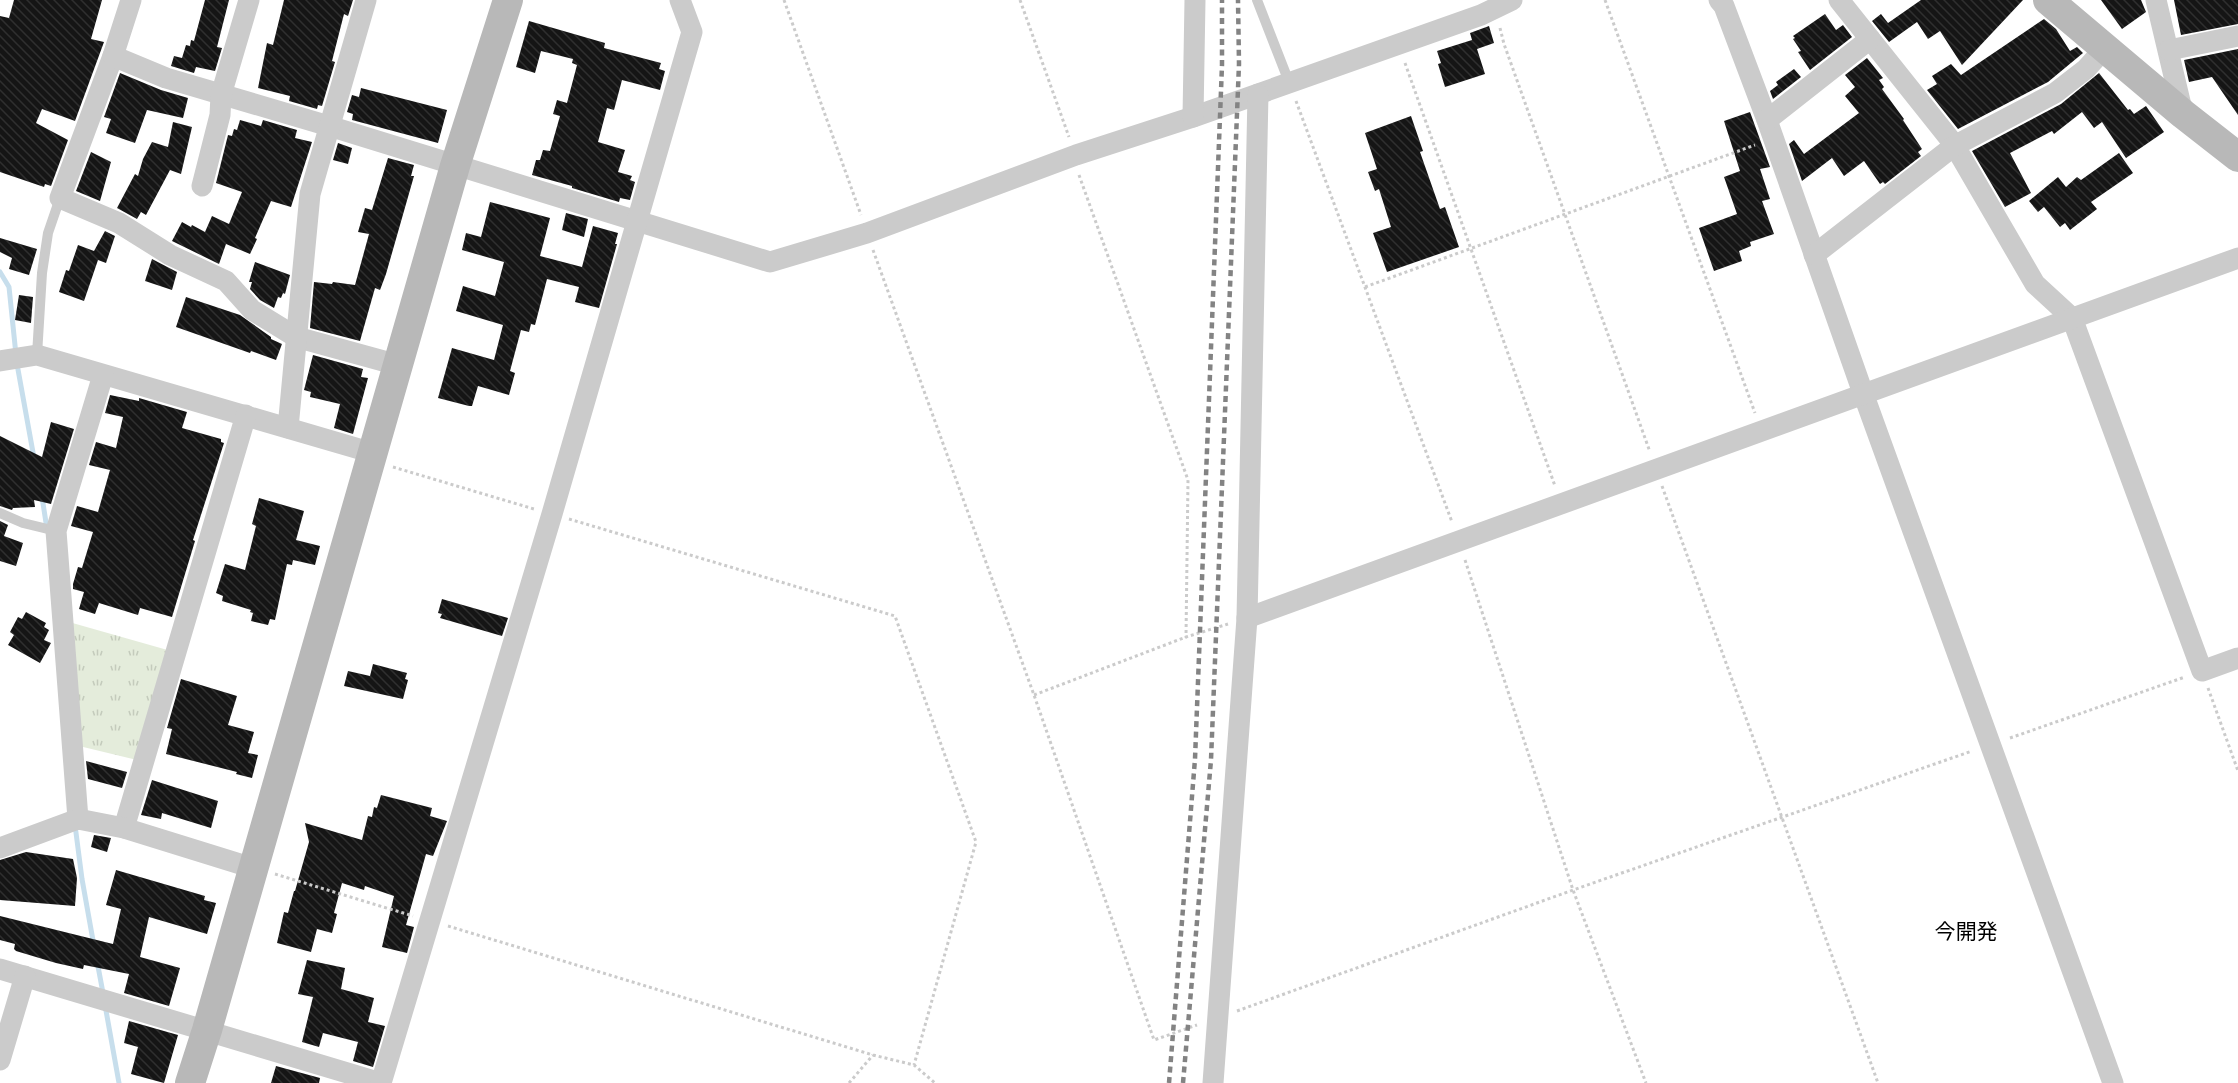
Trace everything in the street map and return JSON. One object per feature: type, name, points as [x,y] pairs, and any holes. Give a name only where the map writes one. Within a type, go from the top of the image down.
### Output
[{"type":"street","points":[[131,0],[113,56],[60,198],[119,223],[170,255],[226,281],[252,310],[273,325],[296,337],[398,365]]},
{"type":"street","points":[[202,186],[220,115],[221,95],[249,0]]},
{"type":"street","points":[[288,428],[310,194],[366,0]]},
{"type":"street","points":[[190,1083],[455,166],[508,0]]},
{"type":"street","points":[[0,969],[381,1083],[552,514],[692,32],[680,0]]},
{"type":"street","points":[[1193,117],[1195,0]]},
{"type":"street","points":[[1719,0],[1724,6],[1770,129],[1863,393],[2113,1083]]},
{"type":"street","points":[[1839,0],[1954,146],[2034,284],[2072,318],[2202,671],[2238,658]]},
{"type":"street","points":[[2049,0],[2183,114],[2238,157]]},
{"type":"street","points":[[2156,0],[2183,114]]},
{"type":"street","points":[[113,56],[166,78],[770,262],[867,233],[1076,154],[1193,117],[1504,4]]},
{"type":"street","points":[[2169,50],[2238,36]]},
{"type":"street","points":[[1770,129],[1870,39]]},
{"type":"street","points":[[1815,255],[1954,146],[2055,93],[2086,69],[2105,48]]},
{"type":"street","points":[[1213,1083],[1247,618],[1258,94]]},
{"type":"street","points":[[1247,618],[2238,258]]},
{"type":"street","points":[[0,361],[37,355],[246,415],[372,456]]},
{"type":"street","points":[[78,819],[56,531],[103,375]]},
{"type":"street","points":[[124,828],[246,415]]},
{"type":"street","points":[[0,848],[78,819],[124,828],[254,868]]},
{"type":"street","points":[[0,1060],[25,976]]},
{"type":"lane","points":[[1257,0],[1289,82]]},
{"type":"lane","points":[[37,355],[42,273],[48,233],[60,198]]},
{"type":"lane","points":[[0,513],[23,523],[56,531]]},
{"type":"path","points":[[784,0],[1034,695],[1154,1040],[1573,890],[2202,671],[2238,771]]},
{"type":"path","points":[[1020,0],[1076,154],[1077,169],[1188,480],[1186,637]]},
{"type":"path","points":[[1605,0],[1761,430]]},
{"type":"path","points":[[1504,4],[1504,44],[1878,1083]]},
{"type":"path","points":[[1398,44],[1562,503]]},
{"type":"path","points":[[1289,82],[1458,541],[1573,890],[1646,1083]]},
{"type":"path","points":[[1365,287],[1670,177],[1770,129]]},
{"type":"path","points":[[372,456],[552,514],[895,616],[976,842],[914,1065]]},
{"type":"path","points":[[1034,695],[1186,637],[1247,618]]},
{"type":"path","points":[[254,868],[873,1055],[914,1065],[935,1083]]},
{"type":"path","points":[[849,1083],[873,1055]]},
{"type":"green space","points":[[69,622],[171,651],[137,760],[79,746]]},
{"type":"building","points":[[14,0],[102,0],[91,39],[104,42],[75,121],[42,109],[36,123],[68,140],[51,186],[45,184],[44,187],[0,172],[0,16],[9,18]]},
{"type":"building","points":[[205,0],[229,0],[217,47],[222,48],[215,71],[196,67],[194,73],[171,66],[174,56],[182,58],[186,45],[190,46],[191,40],[194,41]]},
{"type":"building","points":[[284,0],[353,0],[348,16],[344,14],[332,61],[335,62],[322,106],[318,105],[317,109],[289,101],[290,96],[258,88],[267,43],[273,45]]},
{"type":"building","points":[[1921,0],[2023,0],[1962,65],[1940,31],[1928,39],[1917,22],[1889,42],[1872,21],[1881,14],[1888,23]]},
{"type":"building","points":[[2101,0],[2141,0],[2146,12],[2122,29]]},
{"type":"building","points":[[2174,0],[2238,0],[2238,24],[2181,35]]},
{"type":"building","points":[[1825,14],[1836,30],[1843,25],[1852,37],[1810,70],[1798,52],[1801,51],[1793,36]]},
{"type":"building","points":[[2044,19],[2056,29],[2070,51],[2077,47],[2083,53],[2048,82],[1958,129],[1927,90],[1937,84],[1932,76],[1951,64],[1961,75]]},
{"type":"building","points":[[529,21],[605,43],[604,48],[661,63],[659,69],[665,71],[660,90],[622,80],[614,110],[607,108],[598,142],[625,150],[618,172],[632,176],[630,180],[635,182],[630,200],[620,198],[619,202],[532,175],[536,160],[540,160],[543,150],[550,151],[560,116],[553,114],[557,100],[567,103],[577,65],[572,63],[573,59],[541,51],[535,73],[516,67]]},
{"type":"building","points":[[1489,26],[1494,43],[1477,49],[1485,74],[1445,87],[1438,64],[1441,63],[1437,51],[1472,40],[1470,33]]},
{"type":"building","points":[[2238,49],[2238,115],[2212,77],[2189,82],[2184,60]]},
{"type":"building","points":[[1867,58],[1883,78],[1879,80],[1884,87],[1882,89],[1922,149],[1918,152],[1921,156],[1885,184],[1883,182],[1880,184],[1864,161],[1844,176],[1832,158],[1802,181],[1789,144],[1794,140],[1804,154],[1859,113],[1845,96],[1855,87],[1845,75]]},
{"type":"building","points":[[1794,69],[1801,77],[1773,99],[1770,91],[1778,85],[1776,82]]},
{"type":"building","points":[[120,73],[161,90],[188,98],[183,118],[147,110],[135,143],[106,133],[111,119],[104,117]]},
{"type":"building","points":[[2099,73],[2128,110],[2130,109],[2134,114],[2146,106],[2164,132],[2126,158],[2102,122],[2094,128],[2082,112],[2054,134],[2052,131],[2010,153],[2031,193],[2005,207],[1972,151],[2061,104]]},
{"type":"building","points":[[361,88],[447,110],[438,143],[352,120],[353,114],[347,112],[352,95],[359,97]]},
{"type":"building","points":[[1750,112],[1770,167],[1760,169],[1770,199],[1762,201],[1774,234],[1750,242],[1751,246],[1739,251],[1742,261],[1714,271],[1699,228],[1737,214],[1724,177],[1740,171],[1724,121]]},
{"type":"building","points":[[1411,116],[1423,151],[1420,152],[1440,209],[1445,207],[1459,247],[1387,272],[1373,233],[1391,227],[1379,189],[1375,191],[1368,172],[1377,169],[1365,133]]},
{"type":"building","points":[[240,120],[261,126],[263,120],[297,130],[295,138],[312,142],[291,207],[271,201],[250,254],[226,244],[219,264],[172,241],[182,222],[205,232],[212,216],[229,224],[242,192],[216,183],[228,135],[232,136],[234,129],[237,130]]},
{"type":"building","points":[[173,122],[192,127],[181,174],[170,170],[146,215],[141,212],[137,219],[117,208],[135,174],[138,176],[143,159],[152,142],[168,147]]},
{"type":"building","points":[[338,143],[352,148],[348,164],[333,160]]},
{"type":"building","points":[[91,152],[111,162],[100,201],[76,191]]},
{"type":"building","points":[[2119,153],[2133,173],[2091,202],[2097,209],[2070,230],[2065,223],[2060,227],[2044,207],[2038,212],[2029,201],[2058,177],[2066,187],[2077,177],[2081,180]]},
{"type":"building","points":[[388,158],[414,165],[411,176],[414,176],[386,274],[380,290],[375,288],[360,341],[310,328],[314,282],[355,285],[369,234],[358,232],[365,208],[372,210]]},
{"type":"building","points":[[490,202],[550,218],[540,256],[582,267],[593,226],[618,233],[615,244],[617,244],[599,308],[575,302],[579,287],[547,279],[535,325],[531,324],[529,332],[521,330],[510,371],[515,373],[509,395],[478,386],[472,406],[469,406],[438,398],[452,348],[494,360],[503,325],[456,311],[463,286],[495,296],[504,262],[462,250],[466,233],[481,237]]},
{"type":"building","points":[[566,213],[588,219],[584,237],[562,230]]},
{"type":"building","points":[[105,231],[115,236],[106,263],[98,260],[84,301],[59,292],[78,245],[94,251]]},
{"type":"building","points":[[0,238],[37,249],[29,275],[9,269],[12,258],[0,252]]},
{"type":"building","points":[[152,259],[177,272],[172,290],[145,281]]},
{"type":"building","points":[[255,262],[290,275],[285,294],[283,293],[281,298],[278,297],[274,308],[260,300],[250,289],[252,282],[249,282]]},
{"type":"building","points":[[19,295],[33,297],[31,323],[15,320]]},
{"type":"building","points":[[186,297],[240,315],[271,339],[282,344],[276,360],[176,327]]},
{"type":"building","points":[[313,355],[363,369],[361,377],[368,378],[353,434],[334,428],[340,404],[310,397],[311,392],[304,390]]},
{"type":"building","points":[[110,395],[139,401],[139,398],[187,412],[182,428],[221,439],[224,443],[193,540],[195,541],[172,617],[140,608],[138,615],[99,603],[95,614],[79,609],[84,592],[73,589],[78,567],[82,568],[93,532],[71,526],[77,506],[98,512],[110,470],[89,465],[96,442],[116,448],[123,417],[105,413]]},
{"type":"building","points":[[51,422],[74,429],[51,504],[34,500],[35,507],[13,508],[12,510],[0,506],[0,436],[42,457]]},
{"type":"building","points":[[259,498],[304,511],[296,540],[320,546],[315,565],[293,560],[292,565],[287,564],[275,620],[270,619],[268,625],[251,621],[253,613],[250,612],[251,610],[222,601],[223,596],[216,593],[225,564],[245,570],[256,526],[252,524]]},
{"type":"building","points":[[0,521],[8,525],[4,536],[23,543],[16,566],[0,561]]},
{"type":"building","points":[[442,599],[508,618],[502,636],[440,618],[442,614],[438,613]]},
{"type":"building","points":[[26,612],[46,623],[44,627],[49,630],[44,640],[51,643],[40,663],[8,645],[14,635],[10,632],[18,617],[22,619]]},
{"type":"building","points":[[373,664],[407,673],[405,679],[408,680],[403,699],[344,686],[348,671],[370,676]]},
{"type":"building","points":[[181,679],[237,696],[228,725],[254,732],[248,753],[258,755],[252,778],[166,754],[172,729],[167,728]]},
{"type":"building","points":[[86,761],[127,772],[122,788],[88,779]]},
{"type":"building","points":[[152,780],[218,801],[211,828],[162,813],[161,819],[141,815]]},
{"type":"building","points":[[381,795],[432,808],[430,816],[447,821],[433,856],[426,854],[406,925],[414,927],[407,953],[382,947],[394,896],[365,886],[364,890],[342,883],[334,913],[337,914],[332,933],[317,929],[311,952],[277,943],[284,912],[288,913],[309,842],[305,823],[362,840],[368,816],[372,817],[374,807],[377,808]]},
{"type":"building","points":[[94,835],[111,838],[107,852],[91,847]]},
{"type":"building","points":[[26,852],[73,859],[77,878],[75,906],[0,900],[0,860]]},
{"type":"building","points":[[116,870],[205,896],[204,900],[216,903],[207,934],[149,917],[140,957],[180,968],[169,1006],[124,993],[129,974],[84,965],[83,969],[56,963],[16,951],[15,944],[0,940],[0,916],[113,944],[121,909],[106,905]]},
{"type":"building","points":[[307,960],[345,968],[341,989],[374,998],[368,1022],[385,1026],[373,1067],[353,1061],[358,1042],[323,1033],[319,1047],[302,1042],[313,997],[298,994]]},
{"type":"building","points":[[129,1021],[178,1035],[164,1083],[131,1074],[138,1047],[124,1043]]},
{"type":"building","points":[[276,1066],[320,1078],[319,1083],[271,1083]]},
{"type":"waterway","points":[[0,272],[9,287],[16,355]]},
{"type":"waterway","points":[[17,364],[34,458]]},
{"type":"waterway","points":[[42,497],[47,529]]},
{"type":"waterway","points":[[75,825],[94,946]]},
{"type":"waterway","points":[[97,961],[103,993]]},
{"type":"waterway","points":[[105,1005],[119,1083]]},
{"type":"railway","points":[[1169,1083],[1195,759],[1222,65],[1222,0]]},
{"type":"railway","points":[[1183,1083],[1211,760],[1239,64],[1238,0]]},
{"type":"district","name":"今開発","points":[[1966,931]]}]
